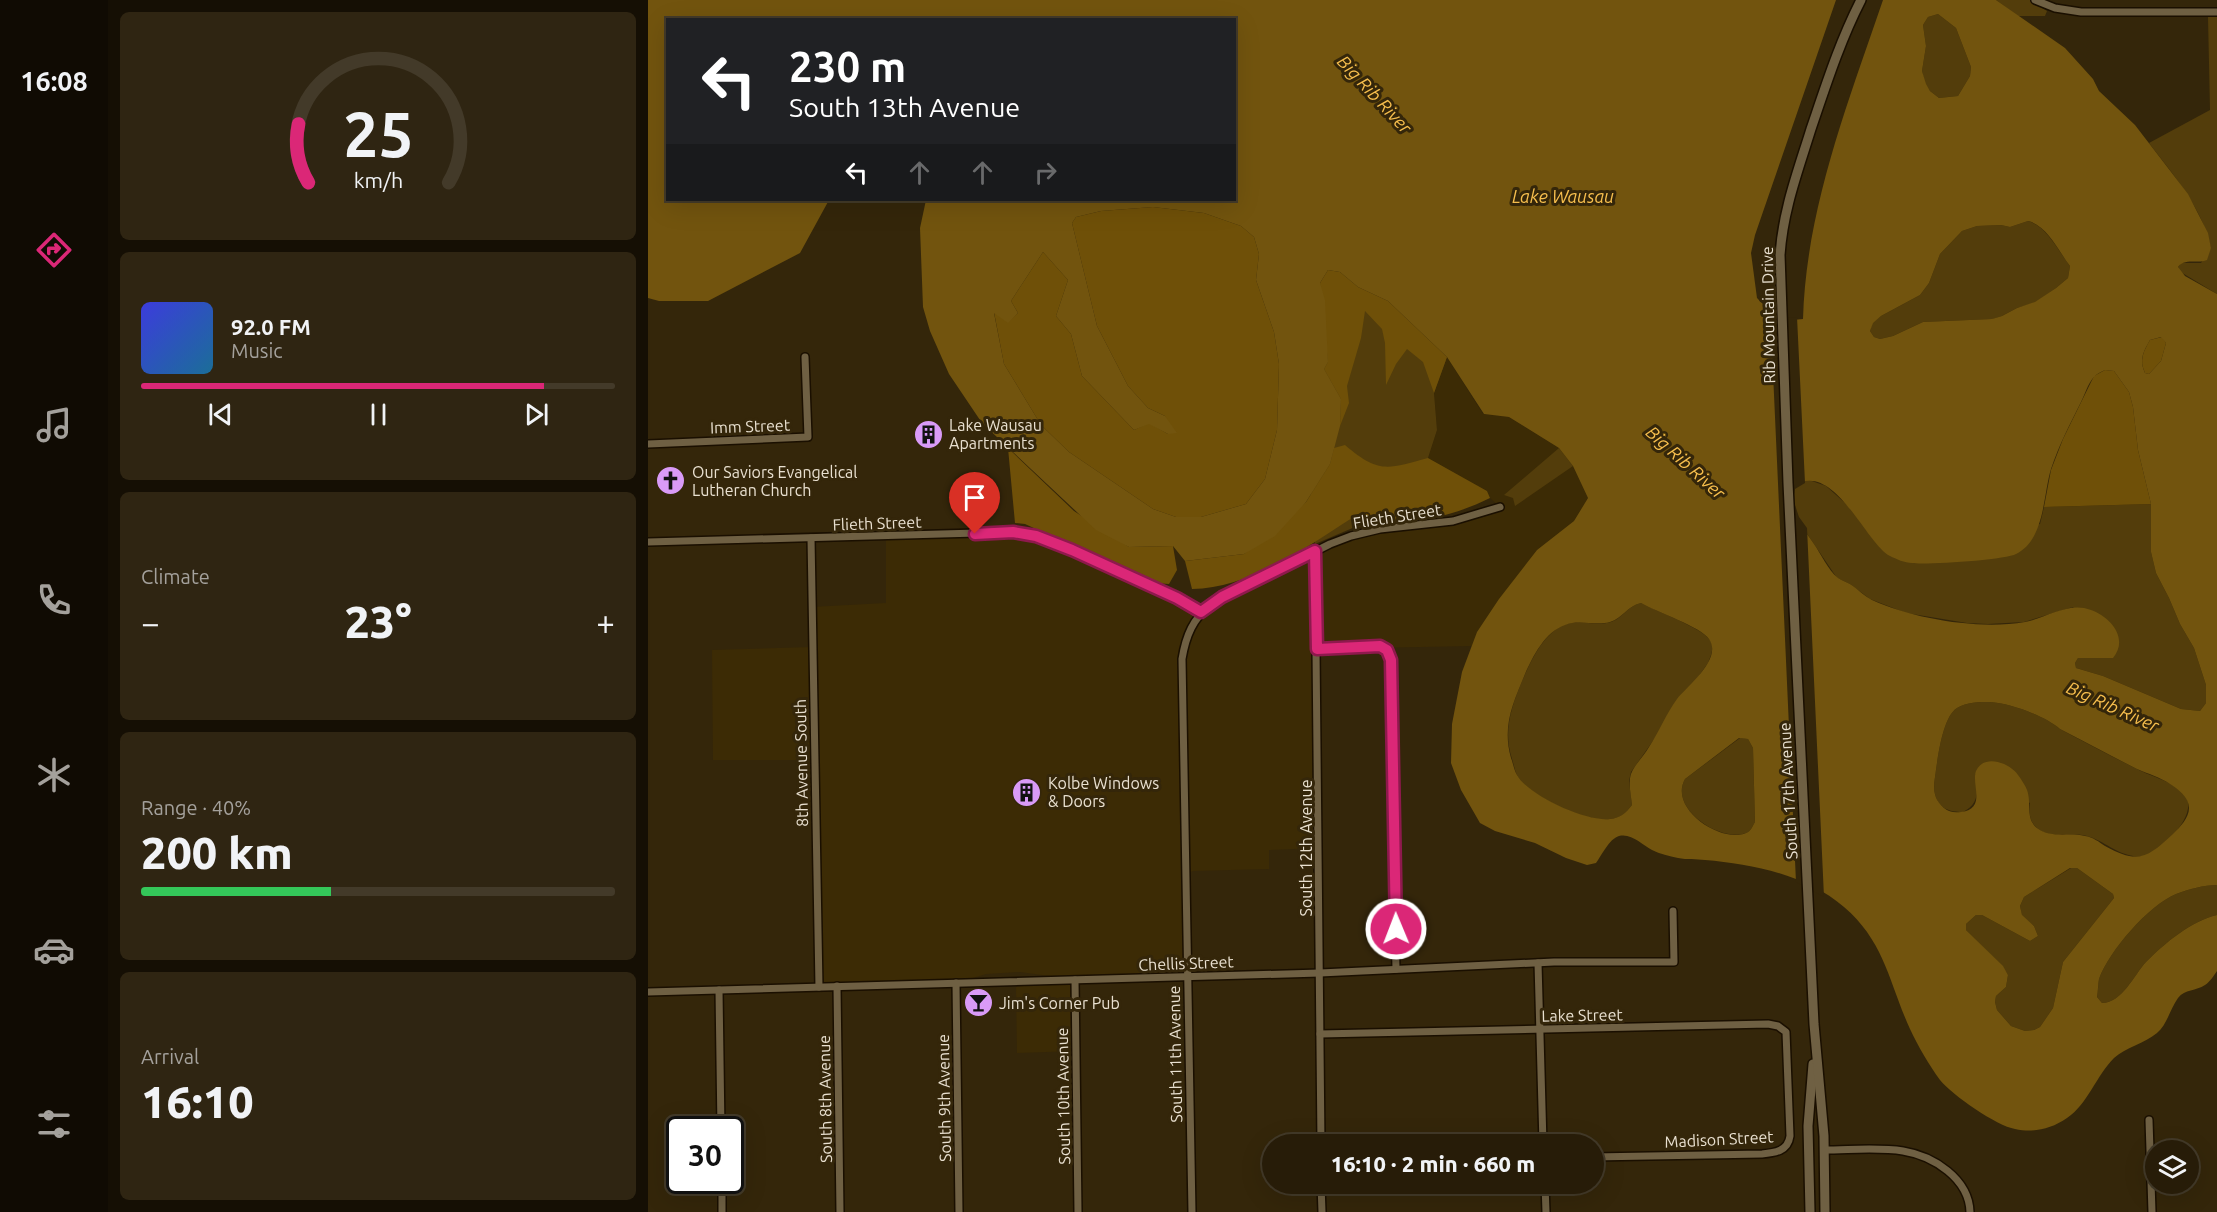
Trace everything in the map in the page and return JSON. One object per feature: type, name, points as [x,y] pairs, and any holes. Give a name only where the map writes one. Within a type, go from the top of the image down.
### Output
[{"type":"main road","name":"Rib Mountain Drive","points":[[1848,25],[1853,0]]},
{"type":"main road","name":"Rib Mountain Drive","points":[[1791,542],[1780,255],[1788,200],[1823,93],[1848,25],[1861,0]]},
{"type":"main road","name":"South 17th Avenue","points":[[1791,542],[1815,1038],[1824,1150],[1825,1212]]},
{"type":"main road","name":"South 17th Avenue","points":[[1810,1212],[1808,1126],[1815,1038]]},
{"type":"street","points":[[2035,0],[2055,8],[2081,12],[2217,12]]},
{"type":"street","name":"Imm Street","points":[[648,444],[808,438],[805,357]]},
{"type":"street","name":"Flieth Street","points":[[648,542],[1013,532],[1036,536],[1072,550],[1177,598],[1201,612],[1222,597],[1341,540],[1366,532],[1453,521],[1500,507]]},
{"type":"street","name":"8th Avenue South","points":[[811,538],[819,987]]},
{"type":"street","name":"South 12th Avenue","points":[[1315,551],[1321,1134]]},
{"type":"street","name":"South 11th Avenue","points":[[1192,1212],[1182,659],[1190,629],[1201,612]]},
{"type":"street","points":[[1317,649],[1375,646],[1384,648],[1389,654],[1396,969]]},
{"type":"street","name":"Chellis Street","points":[[648,992],[1320,973],[1538,963],[1674,962],[1673,911]]},
{"type":"street","points":[[1538,963],[1543,1134]]},
{"type":"street","name":"South 10th Avenue","points":[[1075,980],[1078,1212]]},
{"type":"street","name":"South 9th Avenue","points":[[956,983],[959,1212]]},
{"type":"street","name":"South 8th Avenue","points":[[837,986],[840,1212]]},
{"type":"street","points":[[719,990],[721,1116]]},
{"type":"street","name":"Lake Street","points":[[1320,1034],[1776,1025],[1783,1029],[1786,1035],[1788,1089]]},
{"type":"street","name":"Madison Street","points":[[1604,1157],[1776,1152],[1790,1141],[1788,1089]]},
{"type":"street","points":[[2149,1120],[2152,1212]]},
{"type":"street","points":[[1824,1150],[1904,1151],[1949,1172],[1966,1193],[1970,1212]]},
{"type":"street","points":[[722,1194],[722,1212]]},
{"type":"street","points":[[1321,1194],[1322,1212]]},
{"type":"street","points":[[1545,1194],[1546,1212]]},
{"type":"shaded area","points":[[1996,0],[2030,0],[2047,11],[2045,16],[2018,16]]},
{"type":"shaded area","points":[[1938,14],[1956,28],[1971,67],[1970,76],[1958,96],[1939,98],[1925,84],[1922,71],[1926,46],[1923,25],[1928,17]]},
{"type":"shaded area","points":[[2208,17],[2217,17],[2217,294],[2179,271],[2178,267],[2181,263],[2201,263],[2211,248],[2194,205],[2149,143],[2210,110]]},
{"type":"shaded area","points":[[1153,207],[1204,213],[1241,226],[1254,237],[1259,254],[1256,280],[1274,332],[1279,364],[1277,430],[1265,479],[1246,504],[1201,517],[1176,517],[1153,509],[1069,452],[1041,425],[1004,364],[994,312],[1008,322],[1018,313],[1011,301],[1043,252],[1068,280],[1056,316],[1071,334],[1082,376],[1134,430],[1149,423],[1168,434],[1165,416],[1148,408],[1128,386],[1097,326],[1072,223],[1076,217],[1101,211]]},
{"type":"shaded area","points":[[2028,221],[2047,234],[2070,266],[2068,278],[2056,288],[2035,303],[1993,319],[1923,322],[1893,336],[1880,339],[1874,337],[1870,331],[1872,323],[1920,295],[1929,283],[1940,254],[1962,231],[1977,226],[2010,227]]},
{"type":"shaded area","points":[[1328,270],[1340,272],[1358,287],[1388,301],[1447,357],[1434,393],[1423,362],[1407,349],[1396,364],[1386,385],[1385,343],[1382,329],[1365,311],[1361,338],[1347,386],[1349,403],[1340,426],[1341,399],[1324,369],[1328,362],[1320,283]]},
{"type":"shaded area","points":[[1320,283],[1447,357],[1434,393],[1437,430],[1428,458],[1428,519],[1355,527],[1315,544],[1311,494]]},
{"type":"shaded area","points":[[2162,337],[2166,343],[2161,361],[2149,374],[2145,373],[2142,360],[2145,348],[2150,340]]},
{"type":"shaded area","points":[[1447,357],[1483,414],[1509,417],[1559,448],[1573,466],[1588,498],[1574,521],[1537,550],[1477,632],[1472,646],[1318,649],[1319,848],[1269,850],[1269,869],[1193,871],[1186,874],[1188,976],[1075,980],[1076,1051],[1017,1053],[1016,987],[1071,979],[1020,972],[986,974],[956,983],[819,987],[814,760],[713,760],[712,650],[812,647],[811,607],[886,603],[886,536],[997,533],[1056,546],[1201,612],[1351,536],[1435,523],[1499,506],[1490,498],[1487,491],[1428,458],[1437,430],[1434,393]]},
{"type":"shaded area","points":[[2105,370],[2114,371],[2129,392],[2138,450],[2151,504],[2044,507],[2051,470],[2063,439],[2094,376]]},
{"type":"shaded area","points":[[1345,445],[1367,461],[1384,467],[1403,465],[1428,458],[1487,491],[1490,498],[1457,511],[1423,520],[1387,522],[1352,518],[1296,554],[1256,574],[1214,587],[1192,589],[1185,561],[1244,554],[1306,502],[1330,464],[1334,448]]},
{"type":"shaded area","points":[[1008,448],[1074,511],[1129,547],[1173,546],[1177,570],[1169,584],[1154,583],[1025,524],[1015,523]]},
{"type":"shaded area","points":[[1559,448],[1573,466],[1515,506],[1513,498],[1504,495]]},
{"type":"shaded area","points":[[1809,480],[1826,486],[1854,511],[1889,555],[2040,524],[2044,507],[2151,504],[2151,552],[2156,573],[2194,648],[2206,685],[2206,703],[2200,711],[2181,709],[2103,676],[2076,668],[2075,663],[2078,658],[2113,658],[2073,607],[2024,622],[1988,624],[1967,623],[1906,613],[1870,599],[1850,584],[1837,578],[1797,519],[1789,499],[1792,487],[1800,481]]},
{"type":"shaded area","points":[[1641,603],[1705,635],[1711,643],[1711,654],[1708,663],[1631,772],[1629,781],[1632,805],[1617,818],[1587,817],[1547,800],[1535,793],[1518,777],[1508,739],[1512,710],[1533,658],[1542,643],[1554,631],[1561,626],[1573,623],[1611,622]]},
{"type":"shaded area","points":[[1990,702],[2037,715],[2108,754],[2175,786],[2185,795],[2188,803],[2183,822],[2159,848],[2144,856],[2136,856],[2122,853],[2083,835],[2056,835],[2043,832],[2031,820],[2030,803],[1975,774],[1977,791],[1975,800],[1969,808],[1963,812],[1956,812],[1941,806],[1934,791],[1934,784],[1943,731],[1947,721],[1952,713],[1961,706]]},
{"type":"shaded area","points":[[1740,738],[1748,739],[1753,748],[1755,822],[1748,832],[1736,835],[1724,833],[1700,821],[1684,802],[1682,790],[1685,779]]},
{"type":"shaded area","points":[[2071,868],[2077,868],[2113,894],[2114,898],[2063,962],[2053,1008],[2040,1027],[2025,1031],[2011,1026],[1997,1010],[1996,996],[2006,987],[2008,975],[1966,930],[1966,924],[1976,915],[1982,915],[2030,941],[2038,936],[2034,926],[2022,916],[2020,906],[2024,897]]},
{"type":"shaded area","points":[[2217,885],[2217,915],[2188,927],[2170,940],[2146,962],[2122,993],[2109,1002],[2102,1003],[2097,997],[2099,979],[2104,968],[2111,955],[2142,918],[2176,894]]},
{"type":"water","points":[[648,0],[1836,0],[1755,235],[1751,253],[1757,298],[1768,309],[1774,322],[1803,319],[1806,278],[1820,197],[1843,117],[1883,0],[1996,0],[2065,48],[2093,79],[2099,91],[2135,125],[2188,194],[2208,233],[2211,248],[2207,260],[2188,262],[2178,267],[2185,276],[2217,294],[2217,885],[2176,894],[2142,918],[2111,955],[2099,979],[2097,997],[2102,1003],[2116,998],[2146,962],[2170,940],[2188,927],[2217,915],[2217,971],[2205,985],[2181,995],[2157,1033],[2114,1058],[2081,1105],[2067,1118],[2042,1129],[2029,1131],[2015,1129],[1975,1109],[1954,1094],[1940,1080],[1913,1035],[1869,934],[1858,920],[1829,896],[1779,873],[1723,862],[1668,856],[1628,836],[1619,836],[1612,840],[1596,863],[1587,865],[1535,843],[1495,831],[1480,823],[1461,790],[1451,763],[1452,724],[1462,672],[1477,632],[1499,599],[1537,550],[1574,521],[1588,498],[1573,466],[1559,448],[1509,417],[1484,414],[1447,357],[1388,301],[1358,287],[1340,272],[1328,270],[1320,283],[1325,300],[1328,362],[1324,369],[1341,399],[1340,426],[1330,464],[1306,502],[1275,536],[1244,554],[1185,561],[1173,546],[1129,547],[1096,530],[982,423],[949,374],[930,331],[923,307],[920,228],[926,201],[1236,201],[1236,18],[666,18],[666,201],[828,201],[800,253],[708,301],[659,301],[648,298]],"holes":[[[1938,14],[1956,28],[1971,67],[1970,76],[1958,96],[1939,98],[1930,91],[1926,84],[1922,71],[1926,46],[1923,25],[1928,17]],[[1153,207],[1204,213],[1241,226],[1254,237],[1259,254],[1256,280],[1274,332],[1279,364],[1277,430],[1265,479],[1246,504],[1201,517],[1176,517],[1153,509],[1069,452],[1041,425],[1004,364],[994,313],[1008,323],[1018,313],[1011,301],[1043,252],[1068,280],[1056,316],[1071,334],[1082,376],[1134,430],[1149,424],[1168,434],[1177,433],[1165,416],[1148,408],[1128,386],[1097,326],[1072,223],[1076,217],[1101,211]],[[2028,221],[2047,233],[2070,266],[2068,278],[2035,302],[2002,316],[1992,319],[1923,322],[1893,336],[1880,339],[1874,337],[1870,331],[1873,323],[1881,316],[1920,295],[1929,283],[1940,254],[1962,231],[1977,226],[2010,227]],[[2161,337],[2166,343],[2161,361],[2149,374],[2145,373],[2142,364],[2150,340]],[[2105,370],[2114,371],[2129,392],[2138,450],[2151,504],[2151,552],[2156,573],[2194,648],[2206,685],[2206,703],[2200,711],[2181,709],[2103,676],[2076,668],[2075,663],[2078,658],[2113,658],[2117,651],[2119,643],[2116,630],[2105,618],[2091,610],[2066,609],[2025,622],[1988,625],[1967,624],[1907,613],[1872,600],[1834,575],[1793,510],[1792,487],[1807,481],[1821,483],[1847,505],[1880,548],[1901,561],[1948,563],[2016,554],[2026,547],[2038,528],[2051,469],[2065,435],[2090,383],[2094,377]],[[1641,603],[1704,634],[1712,647],[1711,655],[1702,672],[1677,699],[1633,770],[1630,781],[1632,805],[1617,818],[1600,819],[1559,806],[1523,783],[1516,773],[1511,758],[1508,725],[1528,667],[1540,645],[1551,633],[1570,623],[1610,622]],[[1990,702],[2037,715],[2127,764],[2158,777],[2180,791],[2185,797],[2189,804],[2186,819],[2157,848],[2135,857],[2117,852],[2088,837],[2048,833],[2033,824],[2027,790],[2018,775],[2009,767],[1991,761],[1985,762],[1976,771],[1974,806],[1961,812],[1948,810],[1937,800],[1934,788],[1943,731],[1957,708],[1969,703]],[[1739,738],[1748,739],[1753,748],[1755,822],[1749,831],[1736,835],[1712,829],[1691,812],[1684,802],[1682,790],[1685,779]],[[2070,868],[2077,868],[2113,894],[2114,898],[2063,962],[2053,1008],[2040,1027],[2025,1031],[2011,1026],[1997,1010],[1996,996],[2006,987],[2008,975],[2003,966],[1966,930],[1966,924],[1976,915],[1982,915],[2030,941],[2038,936],[2034,926],[2022,915],[2020,906],[2024,897]]]},
{"type":"pier","points":[[1770,306],[1776,319],[1797,317],[1805,483],[1795,489],[1793,499],[1799,517],[1807,528],[1824,897],[1796,882]]},
{"type":"place","name":"Lake Wausau Apartments","points":[[928,434]]},
{"type":"place","name":"Our Saviors Evangelical Lutheran Church","points":[[671,481]]},
{"type":"place","name":"Kolbe Windows & Doors","points":[[1027,792]]},
{"type":"place","name":"Jim's Corner Pub","points":[[978,1003]]},
{"type":"route","points":[[975,534],[1013,532],[1036,536],[1177,598],[1201,612],[1222,597],[1315,551],[1317,649],[1380,646],[1387,650],[1391,660],[1396,929]]},
{"type":"water label","name":"Big Rib River","points":[[1375,94]]},
{"type":"water label","name":"Lake Wausau","points":[[1563,196]]},
{"type":"water label","name":"Big Rib River","points":[[1686,462]]},
{"type":"water label","name":"Big Rib River","points":[[2113,706]]}]
